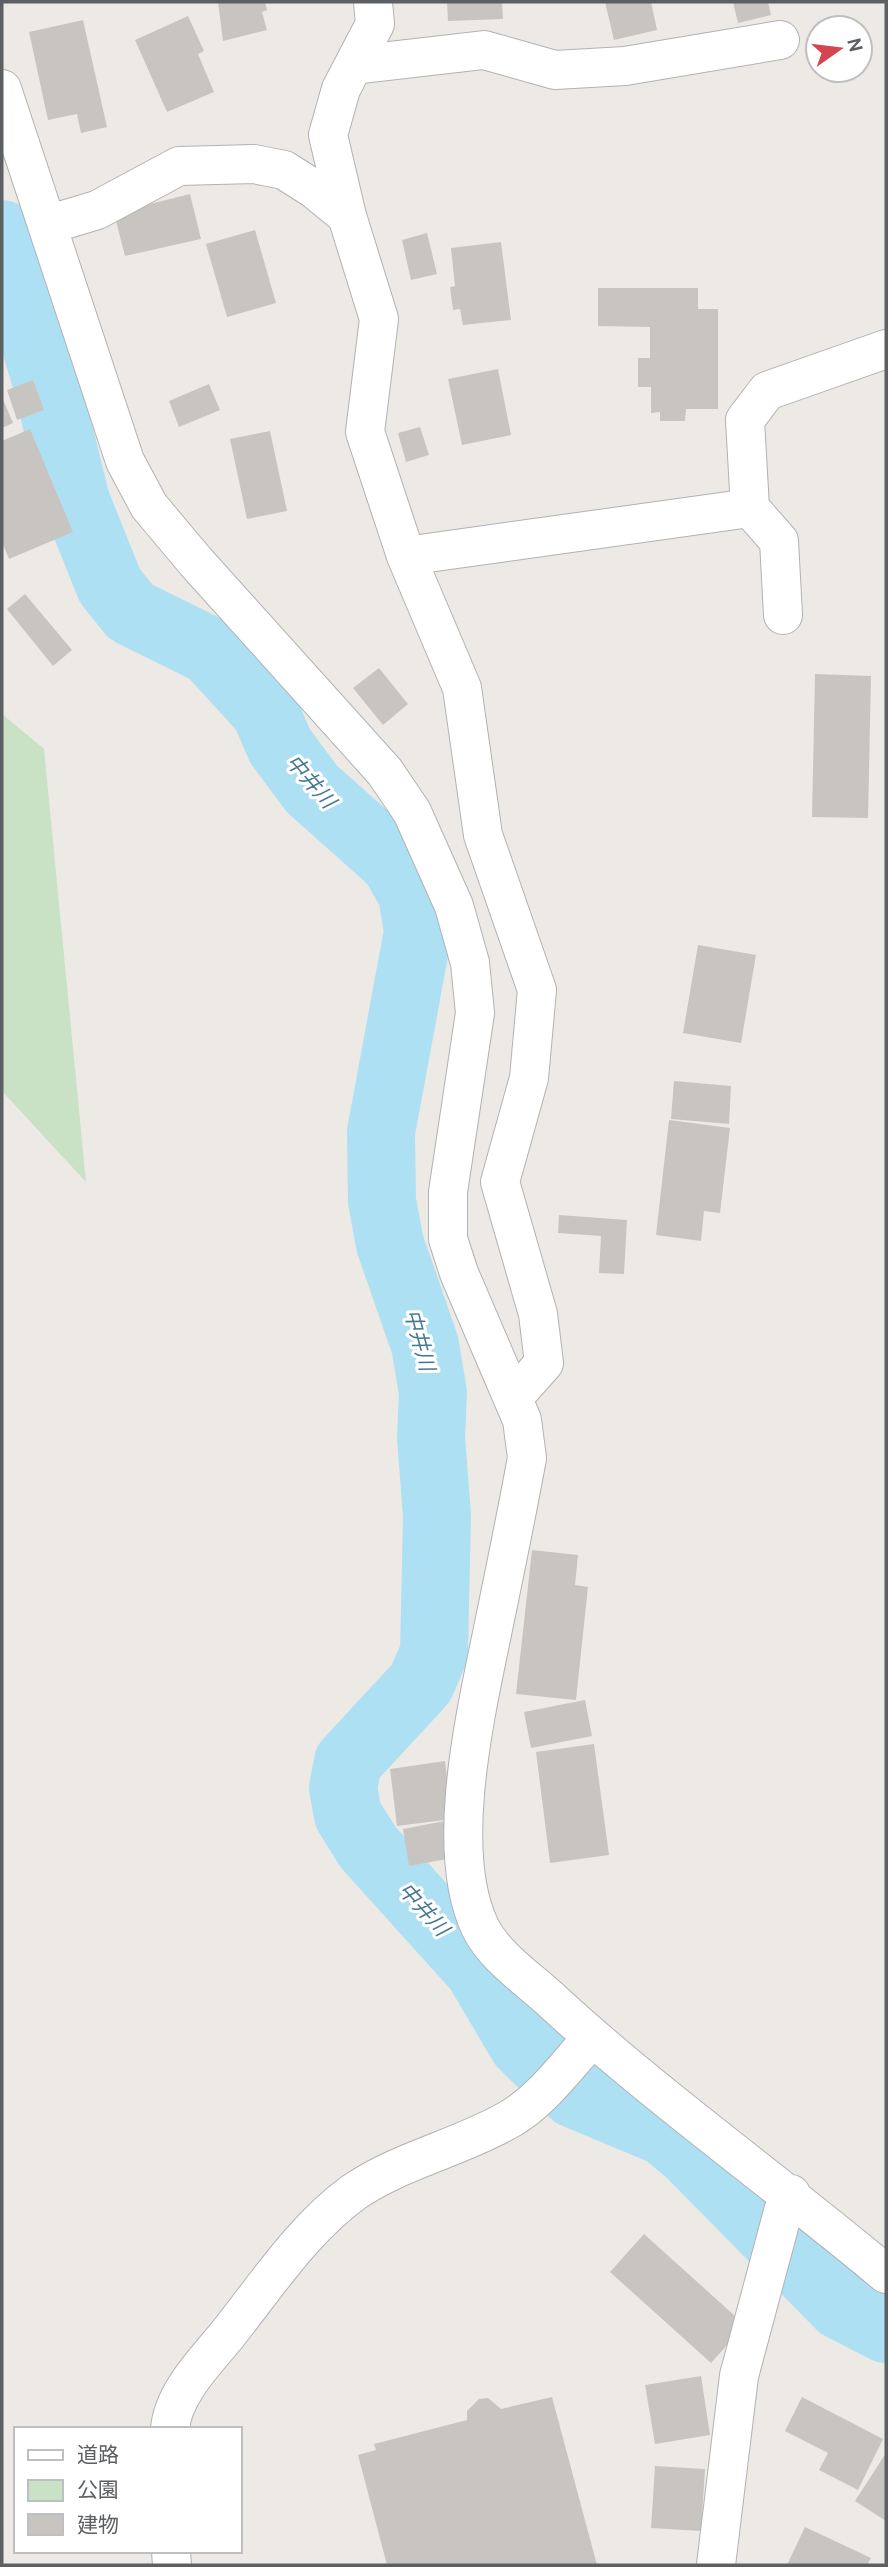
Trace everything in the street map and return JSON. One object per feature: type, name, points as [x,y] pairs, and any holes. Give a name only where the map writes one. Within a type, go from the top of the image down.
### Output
[{"type":"street","points":[[373,2],[375,24],[341,89],[328,135],[347,216],[379,319],[365,432],[406,556],[462,688],[483,835],[537,990],[529,1078],[500,1182],[538,1314],[544,1363],[513,1398]]},
{"type":"street","points":[[354,65],[484,50],[555,70],[625,66],[780,40]]},
{"type":"street","points":[[2,89],[125,461],[149,506],[385,772],[412,812],[454,906],[470,963],[475,1013],[447,1192],[448,1239],[458,1273],[522,1420],[527,1458],[481,1689],[463,1814],[467,1879],[480,1927],[498,1952],[582,2049],[886,2274]]},
{"type":"street","points":[[47,225],[97,211],[178,166],[254,164],[284,170],[314,189],[347,216]]},
{"type":"street","points":[[783,615],[779,541],[750,508],[745,420],[766,391],[886,349]]},
{"type":"street","points":[[406,556],[750,508]]},
{"type":"street","points":[[170,2427],[170,2420],[190,2381],[321,2217],[356,2191],[394,2170],[510,2119],[546,2088],[582,2049]]},
{"type":"street","points":[[716,2565],[739,2376],[788,2201]]},
{"type":"green space","points":[[2,714],[44,749],[86,1182],[2,1091]]},
{"type":"building","points":[[218,2],[265,2],[267,10],[262,12],[267,30],[223,41]]},
{"type":"building","points":[[447,2],[502,2],[503,19],[448,21]]},
{"type":"building","points":[[605,2],[651,2],[657,30],[614,40]]},
{"type":"building","points":[[733,2],[768,2],[771,15],[738,23]]},
{"type":"building","points":[[188,16],[204,51],[198,54],[214,92],[167,112],[135,40]]},
{"type":"building","points":[[83,20],[107,127],[81,133],[77,114],[48,120],[29,32]]},
{"type":"building","points":[[190,194],[201,239],[125,256],[114,213]]},
{"type":"building","points":[[255,230],[276,303],[227,317],[206,244]]},
{"type":"building","points":[[427,233],[437,274],[411,280],[402,240]]},
{"type":"building","points":[[501,242],[511,320],[463,325],[460,309],[453,310],[450,287],[455,286],[451,248]]},
{"type":"building","points":[[598,288],[698,288],[698,309],[718,309],[718,409],[686,409],[685,421],[660,421],[660,412],[651,413],[651,387],[638,387],[638,358],[650,358],[650,327],[598,326]]},
{"type":"building","points":[[498,369],[511,435],[462,445],[448,379]]},
{"type":"building","points":[[33,380],[44,410],[17,420],[7,390]]},
{"type":"building","points":[[209,384],[220,410],[179,427],[169,401]]},
{"type":"building","points":[[2,397],[13,423],[2,428]]},
{"type":"building","points":[[420,427],[429,455],[406,462],[398,433]]},
{"type":"building","points":[[30,429],[73,532],[9,559],[2,542],[2,441]]},
{"type":"building","points":[[270,431],[287,511],[247,519],[230,439]]},
{"type":"building","points":[[25,594],[72,650],[53,666],[7,609]]},
{"type":"building","points":[[379,668],[408,704],[383,725],[353,688]]},
{"type":"building","points":[[815,674],[871,676],[868,818],[812,817]]},
{"type":"building","points":[[698,945],[756,955],[741,1043],[683,1033]]},
{"type":"building","points":[[674,1081],[731,1086],[729,1124],[671,1119]]},
{"type":"building","points":[[669,1120],[730,1128],[720,1213],[704,1211],[701,1241],[656,1235]]},
{"type":"building","points":[[559,1215],[627,1220],[624,1274],[599,1273],[601,1236],[558,1233]]},
{"type":"building","points":[[532,1550],[578,1555],[575,1585],[588,1587],[576,1700],[516,1694]]},
{"type":"building","points":[[585,1700],[592,1736],[531,1748],[524,1712]]},
{"type":"building","points":[[594,1744],[609,1855],[550,1863],[536,1752]]},
{"type":"building","points":[[445,1761],[452,1819],[397,1826],[390,1769]]},
{"type":"building","points":[[450,1820],[458,1857],[409,1866],[403,1829]]},
{"type":"building","points":[[644,2234],[745,2325],[711,2363],[610,2272]]},
{"type":"building","points":[[701,2376],[710,2435],[655,2444],[645,2385]]},
{"type":"building","points":[[552,2397],[597,2565],[387,2565],[358,2455],[376,2450],[374,2444],[467,2420],[467,2411],[479,2399],[488,2398],[501,2409]]},
{"type":"building","points":[[802,2397],[883,2439],[858,2490],[819,2470],[828,2453],[785,2431]]},
{"type":"building","points":[[886,2453],[886,2521],[855,2501]]},
{"type":"building","points":[[655,2466],[705,2469],[701,2531],[651,2528]]},
{"type":"building","points":[[805,2527],[871,2558],[867,2565],[787,2565]]},
{"type":"waterway","name":"中井川","points":[[2,234],[46,380],[76,501],[110,586],[131,612],[210,651],[265,711],[280,746],[312,789],[394,862],[412,894],[418,932],[381,1132],[382,1201],[390,1244],[425,1345],[433,1393],[431,1437],[437,1516],[434,1653],[421,1683],[348,1762],[343,1788],[348,1815],[368,1847],[478,1969],[523,2045],[574,2094],[665,2132],[690,2153],[841,2306],[886,2329]]}]
